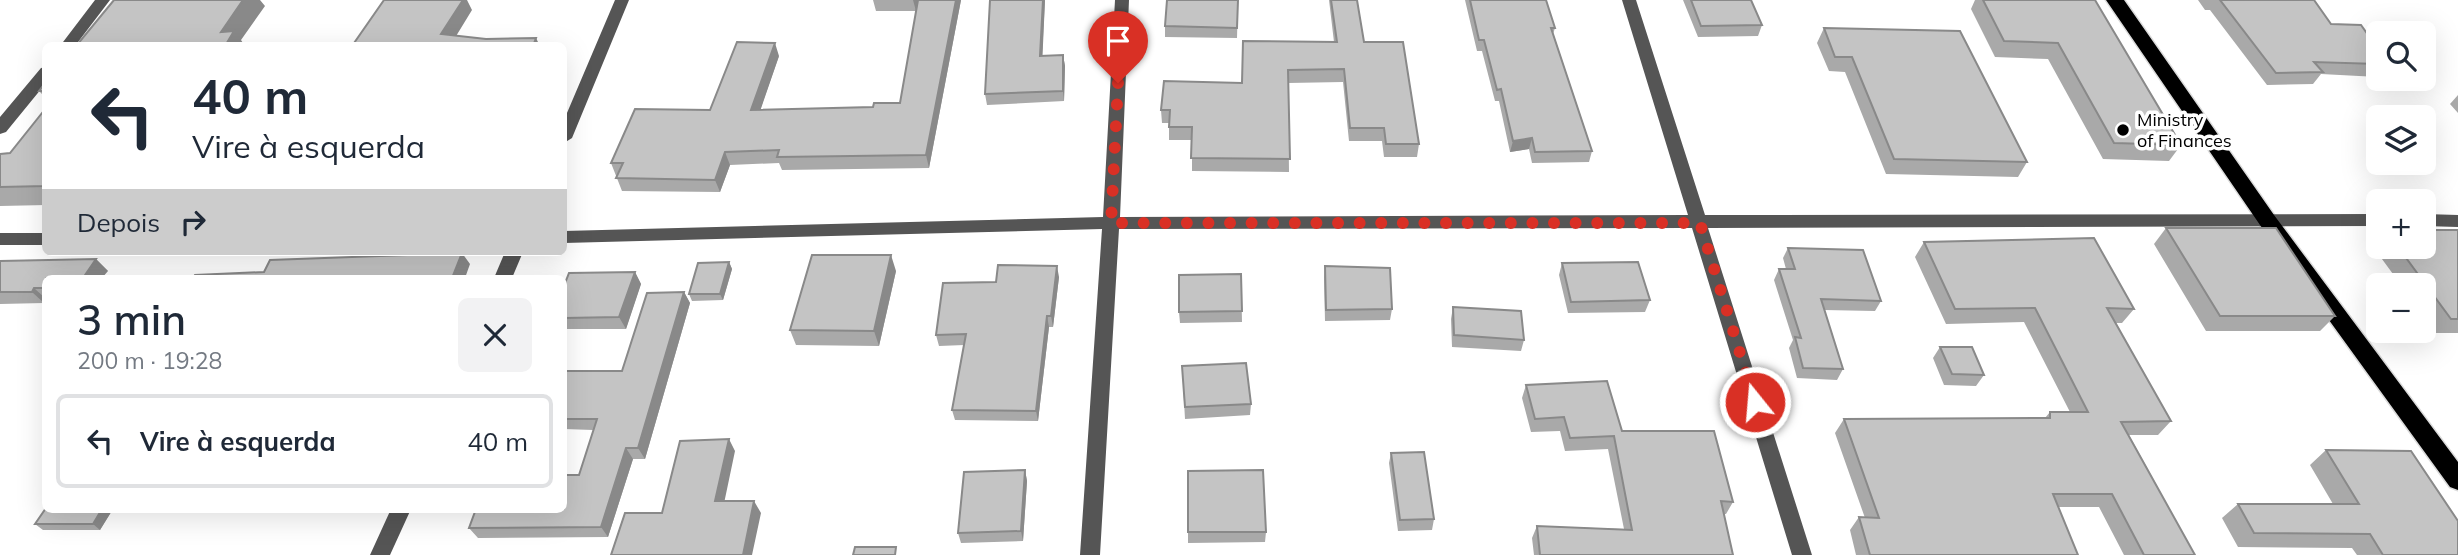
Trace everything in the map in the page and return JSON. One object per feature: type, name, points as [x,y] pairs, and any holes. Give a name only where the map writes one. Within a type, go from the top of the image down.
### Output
[{"type":"highway","points":[[2115,0],[2267,220],[2458,480]]},
{"type":"street","points":[[69,42],[103,0]]},
{"type":"street","points":[[567,131],[622,0]]},
{"type":"street","points":[[1090,555],[1122,0]]},
{"type":"street","points":[[1629,0],[1802,555]]},
{"type":"street","points":[[0,128],[42,77]]},
{"type":"street","points":[[567,237],[1111,223],[2366,220]]},
{"type":"street","points":[[2436,220],[2458,220]]},
{"type":"street","points":[[0,239],[42,239]]},
{"type":"street","points":[[504,275],[512,256]]},
{"type":"street","points":[[380,555],[399,513]]},
{"type":"building","points":[[114,0],[243,0],[221,32],[234,31],[227,42],[79,42]]},
{"type":"building","points":[[384,0],[463,0],[441,34],[486,39],[536,38],[534,42],[355,42]]},
{"type":"building","points":[[918,0],[956,0],[926,155],[777,157],[779,150],[725,152],[715,180],[616,178],[623,163],[611,163],[635,109],[710,110],[737,42],[775,43],[751,110],[873,107],[874,103],[900,103]]},
{"type":"building","points":[[990,0],[1043,0],[1040,56],[1063,55],[1063,91],[985,94]]},
{"type":"building","points":[[1167,0],[1238,0],[1237,28],[1165,26]]},
{"type":"building","points":[[1331,0],[1357,0],[1364,42],[1403,42],[1419,144],[1386,144],[1384,128],[1350,128],[1344,69],[1288,70],[1290,159],[1191,158],[1192,127],[1169,127],[1170,110],[1161,110],[1164,81],[1242,83],[1243,41],[1337,42]]},
{"type":"building","points":[[1470,0],[1546,0],[1555,28],[1551,28],[1592,151],[1535,152],[1532,138],[1513,141],[1501,89],[1497,90],[1484,40],[1479,40]]},
{"type":"building","points":[[1691,0],[1751,0],[1762,25],[1701,26]]},
{"type":"building","points":[[1983,0],[2095,0],[2181,145],[2114,143],[2058,43],[2004,41]]},
{"type":"building","points":[[2220,0],[2314,0],[2331,24],[2361,25],[2366,32],[2366,64],[2314,62],[2323,72],[2276,73]]},
{"type":"building","points":[[1824,28],[1960,31],[2027,162],[1894,159],[1852,57],[1835,57]]},
{"type":"building","points":[[42,113],[42,186],[0,187],[0,154],[10,153]]},
{"type":"building","points":[[2166,228],[2276,228],[2335,316],[2220,316]]},
{"type":"building","points":[[2436,230],[2458,230],[2458,319],[2451,319],[2436,299],[2436,273],[2417,273],[2407,259],[2436,259]]},
{"type":"building","points":[[2094,238],[2134,309],[2107,308],[2171,421],[2121,422],[2195,555],[2144,555],[2112,494],[2053,494],[2078,555],[1870,555],[1859,517],[1879,518],[1844,419],[2050,418],[2050,412],[2088,412],[2035,308],[1955,309],[1924,242]]},
{"type":"building","points":[[1788,248],[1863,250],[1881,301],[1821,299],[1843,369],[1803,368],[1795,337],[1801,338],[1779,269],[1795,269]]},
{"type":"building","points":[[812,255],[891,255],[874,331],[790,330]]},
{"type":"building","points":[[461,256],[453,275],[195,275],[264,272],[270,260]]},
{"type":"building","points":[[96,259],[85,275],[42,275],[42,288],[34,288],[32,292],[0,292],[0,261]]},
{"type":"building","points":[[729,262],[720,294],[689,294],[698,263]]},
{"type":"building","points":[[1638,262],[1650,300],[1571,302],[1562,263]]},
{"type":"building","points":[[998,265],[1057,266],[1051,316],[1047,316],[1036,411],[952,410],[966,334],[936,335],[943,283],[996,282]]},
{"type":"building","points":[[1325,266],[1390,268],[1392,309],[1326,310]]},
{"type":"building","points":[[635,272],[619,317],[567,318],[569,273]]},
{"type":"building","points":[[1241,274],[1242,311],[1179,312],[1179,275]]},
{"type":"building","points":[[684,292],[638,448],[626,448],[601,527],[469,528],[475,513],[567,513],[567,475],[579,475],[597,419],[567,419],[567,371],[622,371],[647,293]]},
{"type":"building","points":[[1453,307],[1521,311],[1524,340],[1454,335]]},
{"type":"building","points":[[1940,347],[1972,347],[1984,375],[1952,374]]},
{"type":"building","points":[[1246,363],[1251,404],[1185,407],[1182,366]]},
{"type":"building","points":[[1607,381],[1622,431],[1714,431],[1733,502],[1721,501],[1733,555],[1540,555],[1537,526],[1632,530],[1614,436],[1570,438],[1564,417],[1535,419],[1526,385]]},
{"type":"building","points":[[729,439],[715,501],[754,501],[743,555],[611,555],[625,513],[662,513],[680,441]]},
{"type":"building","points":[[2326,450],[2411,451],[2458,521],[2458,555],[2383,555],[2370,534],[2254,533],[2238,504],[2359,504]]},
{"type":"building","points":[[1424,452],[1434,519],[1400,520],[1391,453]]},
{"type":"building","points":[[1025,470],[1021,531],[958,533],[964,472]]},
{"type":"building","points":[[1263,470],[1266,532],[1188,532],[1188,471]]},
{"type":"building","points":[[43,513],[100,513],[93,524],[35,524]]},
{"type":"building","points":[[855,547],[896,547],[895,555],[853,555]]},
{"type":"place","name":"Ministry of Finances","points":[[2123,130]]},
{"type":"route","points":[[1118,83],[1111,223],[1700,223],[1755,402]]}]
